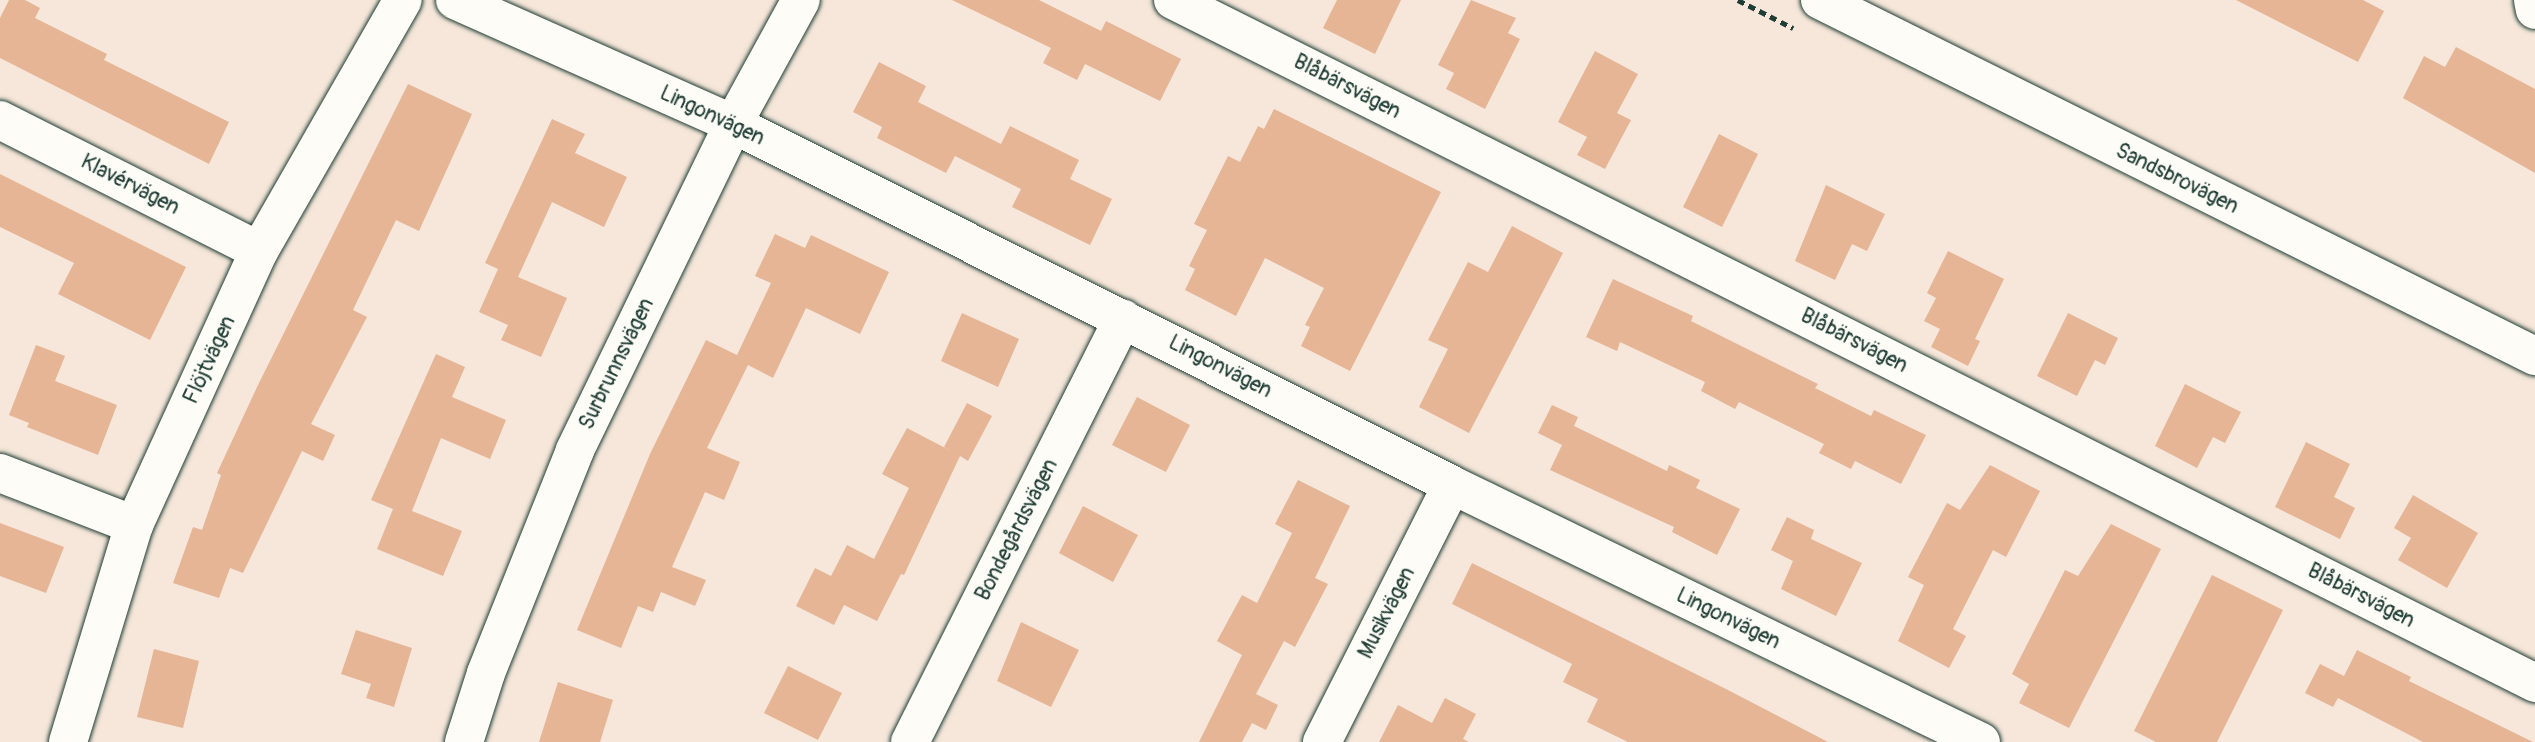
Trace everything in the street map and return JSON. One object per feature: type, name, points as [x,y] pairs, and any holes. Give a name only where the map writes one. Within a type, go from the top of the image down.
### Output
[{"type":"street","name":"Flöjtvägen","points":[[68,742],[134,525],[259,251],[403,0]]},
{"type":"street","name":"Lingonvägen","points":[[455,0],[733,124],[1452,485],[1981,742]]},
{"type":"street","name":"Surbrunnsvägen","points":[[464,742],[486,673],[575,450],[733,124],[801,0]]},
{"type":"street","name":"Blåbärsvägen","points":[[1173,0],[2535,683]]},
{"type":"street","name":"Sandsbrovägen","points":[[1820,0],[2535,356]]},
{"type":"street","points":[[2533,0],[2535,9]]},
{"type":"street","name":"Klavérvägen","points":[[0,120],[259,251]]},
{"type":"street","name":"Bondegårdsvägen","points":[[910,742],[1123,319]]},
{"type":"street","points":[[0,473],[134,525]]},
{"type":"street","name":"Musikvägen","points":[[1322,742],[1452,485]]},
{"type":"building","points":[[9,0],[25,0],[40,8],[35,18],[107,54],[104,60],[229,122],[209,164],[0,58],[0,18]]},
{"type":"building","points":[[952,0],[1039,0],[1101,31],[1106,21],[1181,59],[1160,101],[1085,64],[1077,80],[1043,63],[1051,48]]},
{"type":"building","points":[[1337,0],[1401,0],[1375,54],[1323,28]]},
{"type":"building","points":[[1471,0],[1516,18],[1508,33],[1520,39],[1485,109],[1446,89],[1454,73],[1438,65]]},
{"type":"building","points":[[2236,0],[2363,0],[2384,11],[2358,62]]},
{"type":"building","points":[[2456,47],[2535,89],[2535,173],[2403,98],[2424,56],[2445,67]]},
{"type":"building","points":[[1595,51],[1638,74],[1617,113],[1631,120],[1605,169],[1577,155],[1587,137],[1558,122]]},
{"type":"building","points":[[879,62],[926,86],[918,102],[1001,144],[1010,126],[1079,160],[1070,179],[1112,199],[1090,245],[1012,207],[1021,189],[955,156],[946,173],[877,138],[882,127],[853,112]]},
{"type":"building","points":[[408,84],[472,114],[419,231],[396,220],[353,310],[367,317],[311,424],[335,435],[323,461],[302,451],[243,573],[230,568],[219,598],[173,583],[193,527],[202,530],[221,475],[217,473],[258,385]]},
{"type":"building","points":[[1274,109],[1441,192],[1350,371],[1301,346],[1310,327],[1305,325],[1324,288],[1265,258],[1236,316],[1185,290],[1195,269],[1189,266],[1207,230],[1194,224],[1228,156],[1240,162],[1258,126],[1264,129]]},
{"type":"building","points":[[552,119],[585,134],[575,153],[627,177],[604,227],[552,202],[518,277],[567,298],[541,357],[501,340],[508,325],[479,312],[498,269],[485,263]]},
{"type":"building","points":[[1719,134],[1758,154],[1722,227],[1683,207]]},
{"type":"building","points":[[0,174],[186,267],[150,340],[58,294],[74,263],[0,227]]},
{"type":"building","points":[[1826,185],[1885,214],[1867,251],[1852,244],[1835,280],[1795,261]]},
{"type":"building","points":[[1512,226],[1563,253],[1469,433],[1419,407],[1448,349],[1428,340],[1468,262],[1488,272]]},
{"type":"building","points":[[775,234],[805,248],[811,235],[889,272],[860,334],[806,308],[773,378],[748,365],[707,448],[740,462],[724,500],[705,492],[672,567],[706,580],[695,606],[661,592],[653,612],[638,606],[621,648],[577,630],[650,454],[706,340],[737,355],[771,283],[755,276]]},
{"type":"building","points":[[1948,251],[2004,279],[1975,339],[1980,341],[1968,366],[1931,347],[1940,329],[1924,321],[1936,298],[1927,293]]},
{"type":"building","points":[[1613,279],[1693,316],[1691,321],[1818,384],[1815,388],[1871,416],[1874,410],[1926,435],[1901,484],[1855,461],[1851,469],[1819,453],[1824,444],[1739,402],[1735,409],[1701,391],[1705,382],[1620,342],[1617,351],[1586,337]]},
{"type":"building","points":[[962,313],[1019,339],[998,387],[941,361]]},
{"type":"building","points":[[2068,313],[2118,338],[2105,365],[2095,360],[2077,396],[2037,376]]},
{"type":"building","points":[[36,345],[65,356],[55,381],[117,405],[98,455],[27,427],[29,423],[9,415]]},
{"type":"building","points":[[436,354],[465,367],[452,397],[506,420],[490,459],[441,438],[412,511],[462,531],[443,576],[377,549],[393,509],[371,500]]},
{"type":"building","points":[[2185,384],[2241,412],[2225,443],[2213,437],[2197,468],[2155,446]]},
{"type":"building","points":[[1137,397],[1190,425],[1166,472],[1112,445]]},
{"type":"building","points":[[967,403],[992,416],[968,461],[960,456],[904,575],[901,574],[877,621],[844,605],[834,625],[796,606],[815,568],[831,576],[847,545],[874,559],[909,488],[882,474],[907,428],[951,451],[944,447]]},
{"type":"building","points":[[1552,405],[1578,417],[1574,426],[1667,471],[1669,465],[1700,480],[1696,488],[1740,509],[1717,555],[1672,532],[1674,527],[1550,470],[1562,445],[1538,433]]},
{"type":"building","points":[[2306,442],[2350,464],[2334,497],[2355,508],[2340,539],[2275,507]]},
{"type":"building","points":[[1990,465],[2040,491],[2006,557],[1993,550],[1953,629],[1966,636],[1949,668],[1898,641],[1924,585],[1908,577],[1947,503],[1960,510]]},
{"type":"building","points":[[1298,480],[1350,506],[1315,578],[1328,584],[1295,647],[1284,641],[1256,694],[1278,705],[1266,730],[1252,723],[1242,742],[1199,742],[1242,655],[1217,641],[1242,595],[1257,603],[1292,533],[1275,524]]},
{"type":"building","points":[[2413,495],[2478,533],[2447,588],[2398,560],[2411,538],[2394,528]]},
{"type":"building","points":[[1083,506],[1138,535],[1113,582],[1059,553]]},
{"type":"building","points":[[1787,517],[1814,530],[1811,539],[1862,563],[1836,616],[1781,589],[1793,561],[1771,550]]},
{"type":"building","points":[[0,523],[64,547],[46,593],[0,576]]},
{"type":"building","points":[[2111,524],[2161,549],[2069,728],[2019,703],[2029,684],[2012,674],[2065,570],[2078,576]]},
{"type":"building","points":[[1472,563],[1828,742],[1628,742],[1587,722],[1598,699],[1563,682],[1572,664],[1452,604]]},
{"type":"building","points":[[2212,575],[2283,610],[2217,742],[2156,742],[2134,731]]},
{"type":"building","points":[[1021,622],[1079,650],[1051,707],[997,681]]},
{"type":"building","points":[[356,630],[412,648],[394,707],[366,698],[371,684],[341,674]]},
{"type":"building","points":[[154,649],[199,661],[183,728],[137,717]]},
{"type":"building","points":[[2357,650],[2411,677],[2409,681],[2533,742],[2423,742],[2338,698],[2333,707],[2305,693],[2320,664],[2344,676]]},
{"type":"building","points":[[788,666],[842,693],[818,740],[764,713]]},
{"type":"building","points":[[558,682],[613,700],[600,742],[539,742]]},
{"type":"building","points":[[1445,698],[1476,714],[1463,739],[1469,742],[1379,742],[1398,705],[1432,723]]}]
